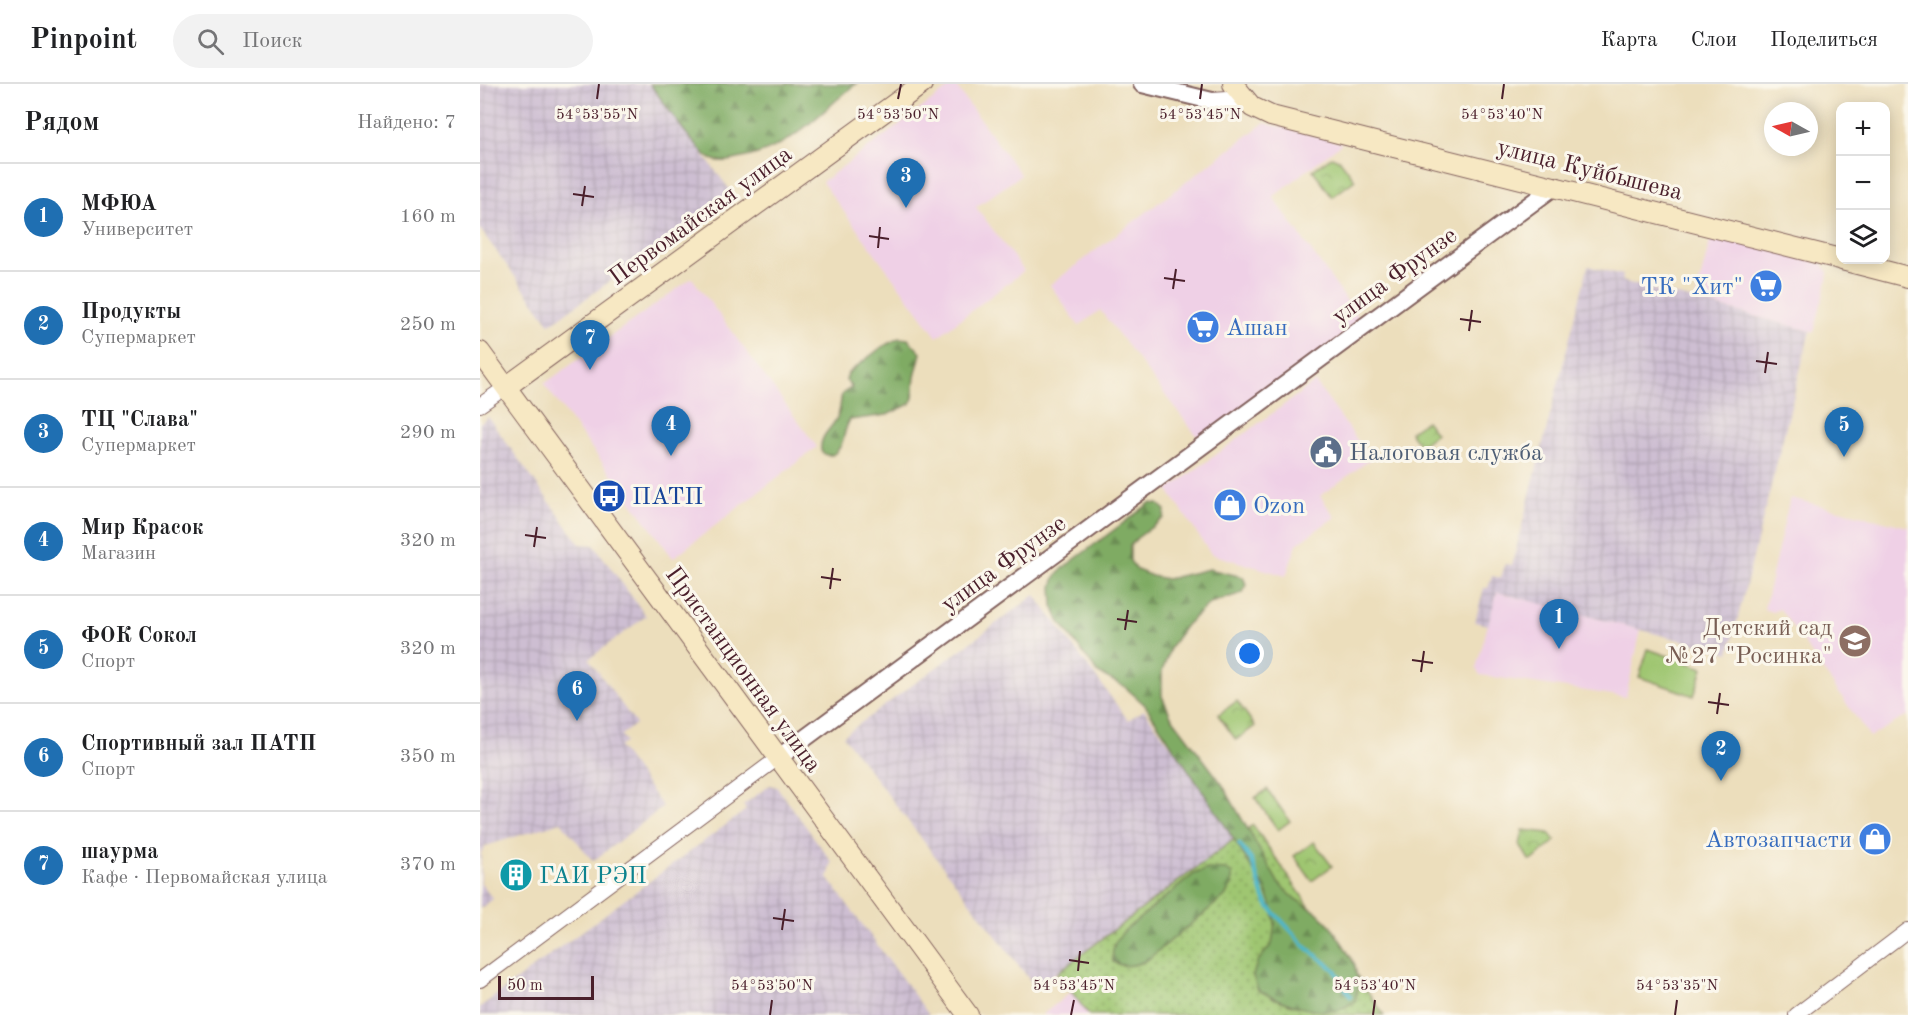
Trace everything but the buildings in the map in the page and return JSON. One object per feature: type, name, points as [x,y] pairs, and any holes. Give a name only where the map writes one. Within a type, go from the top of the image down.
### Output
[{"type":"main road","name":"Первомайская улица","points":[[506,387],[922,84]]},
{"type":"main road","name":"улица Куйбышева","points":[[1238,91],[1261,112],[1271,116],[1836,258]]},
{"type":"main road","name":"улица Куйбышева","points":[[1861,264],[1908,276]]},
{"type":"main road","name":"Пристанционная улица","points":[[480,352],[968,1015]]},
{"type":"street","points":[[1142,84],[1212,101],[1238,91]]},
{"type":"street","name":"улица Фрунзе","points":[[480,980],[1555,186]]},
{"type":"street","points":[[480,405],[506,387]]},
{"type":"street","points":[[1796,1015],[1908,930]]},
{"type":"shaded area","points":[[480,84],[650,84],[733,194],[550,324],[480,229]]},
{"type":"shaded area","points":[[954,84],[1021,175],[976,207],[1024,271],[937,337],[822,182]]},
{"type":"shaded area","points":[[1264,123],[1342,143],[1273,197],[1362,322],[1199,439],[1100,310],[1079,326],[1050,285]]},
{"type":"shaded area","points":[[1712,234],[1823,264],[1828,272],[1827,280],[1814,332],[1695,300]]},
{"type":"shaded area","points":[[1588,266],[1623,275],[1622,281],[1810,331],[1729,653],[1497,592],[1488,625],[1475,622],[1484,588],[1488,588],[1492,576],[1501,578],[1505,564],[1512,565]]},
{"type":"shaded area","points":[[692,278],[817,447],[673,558],[544,384]]},
{"type":"shaded area","points":[[1315,382],[1371,459],[1320,496],[1335,517],[1297,544],[1286,576],[1211,554],[1168,490]]},
{"type":"shaded area","points":[[488,417],[580,544],[594,545],[646,616],[589,659],[636,724],[621,735],[626,742],[619,747],[663,807],[593,861],[561,822],[486,846],[481,853],[481,884],[493,899],[480,909],[480,423]]},
{"type":"shaded area","name":"Детский сад №27 \"Росинка\"","points":[[1790,498],[1908,527],[1908,715],[1870,737],[1780,609],[1772,612],[1764,609]]},
{"type":"shaded area","points":[[1497,592],[1641,630],[1626,697],[1480,675],[1476,668]]},
{"type":"shaded area","points":[[1035,595],[1128,720],[1144,710],[1238,836],[1036,988],[843,736]]},
{"type":"shaded area","points":[[770,785],[777,787],[832,862],[828,878],[929,1015],[480,1015],[480,1007],[746,810],[743,805]]},
{"type":"shaded area","points":[[1071,992],[1089,1015],[1042,1015]]},
{"type":"green space","points":[[650,84],[856,84],[802,130],[773,148],[757,154],[721,161],[711,159],[704,154]]},
{"type":"green space","points":[[1331,157],[1340,160],[1355,180],[1332,197],[1313,170]]},
{"type":"green space","points":[[899,338],[908,339],[921,353],[910,404],[887,415],[850,420],[840,448],[832,455],[826,455],[821,451],[822,440],[836,420],[842,394],[852,387],[846,380],[848,373],[882,347]]},
{"type":"green space","points":[[1426,421],[1436,434],[1420,446],[1410,432]]},
{"type":"green space","points":[[1150,503],[1158,504],[1165,510],[1164,518],[1130,546],[1130,561],[1137,570],[1167,579],[1209,569],[1243,577],[1246,584],[1243,593],[1210,603],[1186,625],[1171,646],[1162,672],[1162,696],[1171,716],[1222,784],[1279,884],[1295,899],[1317,912],[1330,925],[1355,965],[1358,987],[1355,1001],[1338,1010],[1308,1009],[1286,1003],[1258,990],[1253,976],[1257,962],[1272,944],[1275,923],[1271,903],[1265,889],[1145,705],[1125,687],[1098,673],[1059,621],[1053,606],[1052,587],[1055,577],[1063,568]]},
{"type":"green space","points":[[1648,649],[1703,668],[1694,696],[1639,677]]},
{"type":"green space","points":[[1237,701],[1255,726],[1236,740],[1218,715]]},
{"type":"green space","points":[[1267,789],[1290,821],[1278,830],[1255,798]]},
{"type":"green space","points":[[1253,825],[1384,1015],[1089,1015],[1057,973]]},
{"type":"green space","points":[[1523,830],[1549,833],[1555,841],[1533,860],[1529,860],[1520,845]]},
{"type":"green space","points":[[1314,842],[1332,866],[1312,881],[1294,856]]},
{"type":"green space","points":[[1208,869],[1226,870],[1232,874],[1232,885],[1225,896],[1147,960],[1130,966],[1113,962],[1114,945],[1125,930],[1194,874]]},
{"type":"waterway","points":[[1239,844],[1252,861],[1269,907],[1306,947],[1335,970],[1350,996]]},
{"type":"place","name":"ТЦ \"Слава\"","points":[[906,208]]},
{"type":"place","name":"ТК \"Хит\"","points":[[1766,286]]},
{"type":"place","name":"Ашан","points":[[1203,327]]},
{"type":"place","name":"шаурма","points":[[590,370]]},
{"type":"place","name":"Налоговая служба","points":[[1326,452]]},
{"type":"place","name":"Мир Красок","points":[[671,456]]},
{"type":"place","name":"ФОК Сокол","points":[[1844,457]]},
{"type":"place","name":"ПАТП","points":[[609,496]]},
{"type":"place","name":"Ozon","points":[[1230,505]]},
{"type":"place","name":"Детский сад №27 \"Росинка\"","points":[[1855,641]]},
{"type":"place","name":"МФЮА","points":[[1559,649]]},
{"type":"place","name":"Спортивный зал ПАТП","points":[[577,721]]},
{"type":"place","name":"Продукты","points":[[1721,781]]},
{"type":"place","name":"Автозапчасти","points":[[1875,839]]},
{"type":"place","name":"ГАИ РЭП","points":[[516,875]]}]
